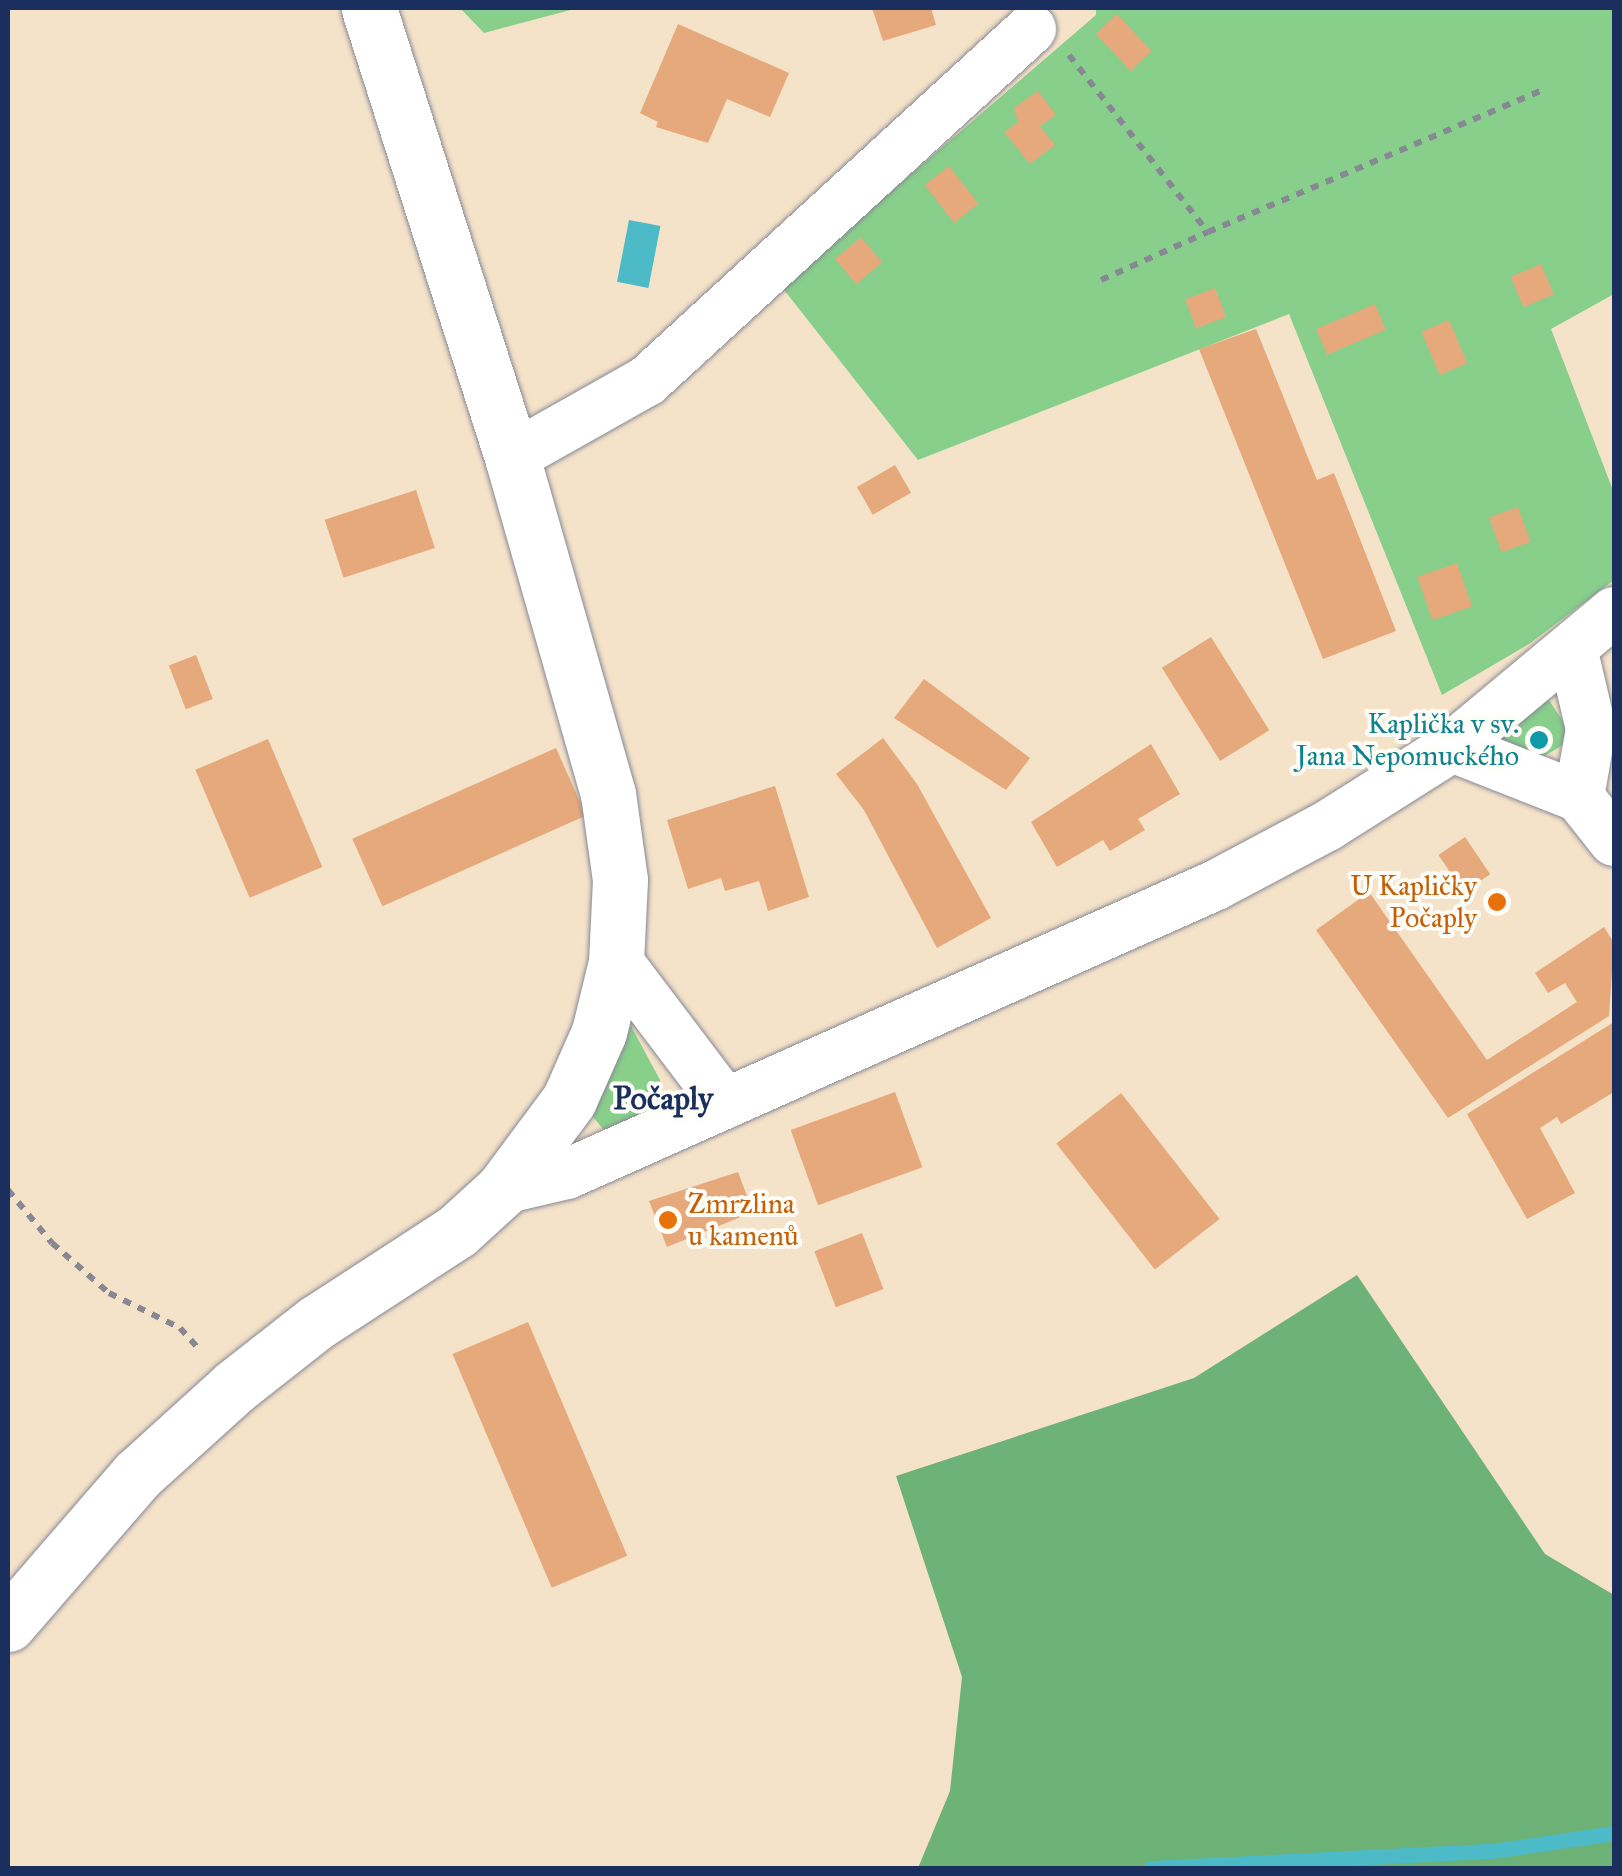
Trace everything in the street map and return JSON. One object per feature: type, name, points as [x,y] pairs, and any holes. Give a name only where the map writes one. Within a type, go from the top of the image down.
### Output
[{"type":"street","points":[[8,1624],[138,1475],[234,1387],[317,1322],[457,1231],[504,1189],[569,1100],[599,1032],[616,959],[620,880],[608,794],[512,458],[369,8]]},
{"type":"street","points":[[512,458],[647,381],[1032,29]]},
{"type":"street","points":[[504,1189],[566,1174],[1216,885],[1328,826],[1452,747],[1614,612]]},
{"type":"street","points":[[1572,648],[1591,728],[1578,797]]},
{"type":"street","points":[[1452,747],[1578,797],[1614,842]]},
{"type":"street","points":[[616,959],[725,1104]]},
{"type":"path","points":[[1032,29],[1061,45],[1208,232]]},
{"type":"path","points":[[1102,280],[1545,89]]},
{"type":"path","points":[[8,1190],[52,1243],[109,1293],[180,1328],[234,1387]]},
{"type":"green space","points":[[460,8],[578,8],[484,33]]},
{"type":"green space","points":[[1096,8],[1614,8],[1614,294],[1551,329],[1614,493],[1614,580],[1529,644],[1442,695],[1289,314],[918,460],[781,286],[1096,15]]},
{"type":"green space","points":[[1547,697],[1574,738],[1535,762],[1512,757],[1495,733]]},
{"type":"green space","points":[[631,1026],[660,1080],[662,1101],[659,1109],[604,1130],[592,1116]]},
{"type":"green space","points":[[1357,1275],[1545,1554],[1614,1595],[1614,1868],[918,1868],[950,1791],[962,1677],[896,1476],[1194,1378]]},
{"type":"water","points":[[629,220],[660,226],[648,288],[617,282]]},
{"type":"building","points":[[872,8],[931,8],[936,25],[883,41]]},
{"type":"building","points":[[1117,14],[1152,51],[1131,71],[1096,34]]},
{"type":"building","points":[[678,24],[789,73],[770,117],[727,99],[708,143],[656,127],[658,122],[640,113]]},
{"type":"building","points":[[1038,91],[1056,115],[1040,126],[1055,145],[1030,164],[1004,132],[1018,122],[1014,108]]},
{"type":"building","points":[[949,166],[979,204],[954,223],[925,185]]},
{"type":"building","points":[[861,237],[882,262],[856,284],[835,259]]},
{"type":"building","points":[[1541,264],[1554,294],[1524,307],[1511,277]]},
{"type":"building","points":[[1215,288],[1226,317],[1196,328],[1185,299]]},
{"type":"building","points":[[1375,304],[1386,330],[1327,355],[1316,329]]},
{"type":"building","points":[[1449,320],[1467,363],[1440,375],[1421,332]]},
{"type":"building","points":[[1256,329],[1317,480],[1334,473],[1396,631],[1323,659],[1199,349]]},
{"type":"building","points":[[895,465],[911,493],[873,515],[857,487]]},
{"type":"building","points":[[416,490],[435,548],[344,578],[325,520]]},
{"type":"building","points":[[1518,507],[1531,542],[1502,552],[1489,518]]},
{"type":"building","points":[[1457,563],[1472,606],[1432,620],[1417,577]]},
{"type":"building","points":[[1211,637],[1269,730],[1220,761],[1162,668]]},
{"type":"building","points":[[196,655],[213,699],[186,709],[169,665]]},
{"type":"building","points":[[924,679],[1030,758],[1006,790],[894,718]]},
{"type":"building","name":"Kaplička v sv. Jana Nepomuckého","points":[[1543,729],[1551,741],[1535,751],[1527,740]]},
{"type":"building","points":[[883,738],[917,784],[991,918],[937,948],[864,810],[836,774]]},
{"type":"building","points":[[268,739],[322,867],[250,898],[195,770]]},
{"type":"building","points":[[1151,744],[1180,794],[1138,819],[1145,830],[1110,851],[1103,840],[1057,867],[1031,822]]},
{"type":"building","points":[[556,748],[586,816],[382,906],[352,839]]},
{"type":"building","points":[[775,786],[809,897],[768,911],[759,881],[725,891],[721,878],[688,889],[667,820]]},
{"type":"building","points":[[1465,837],[1490,874],[1464,892],[1438,855]]},
{"type":"building","points":[[1369,892],[1487,1060],[1577,1002],[1565,983],[1548,993],[1535,973],[1604,927],[1614,943],[1609,1016],[1448,1118],[1316,930]]},
{"type":"building","points":[[1614,1022],[1614,1092],[1561,1124],[1557,1117],[1540,1128],[1575,1193],[1527,1219],[1467,1114]]},
{"type":"building","points":[[895,1092],[922,1167],[818,1205],[791,1130]]},
{"type":"building","points":[[1121,1093],[1220,1219],[1155,1270],[1056,1143]]},
{"type":"building","points":[[738,1172],[753,1212],[667,1247],[649,1201]]},
{"type":"building","points":[[862,1233],[884,1289],[836,1307],[814,1251]]},
{"type":"building","points":[[528,1322],[627,1556],[552,1588],[453,1354]]},
{"type":"waterway","points":[[1151,1868],[1492,1851],[1614,1833]]},
{"type":"place","name":"Kaplička v sv. Jana Nepomuckého","points":[[1539,740]]},
{"type":"place","name":"U Kapličky Počaply","points":[[1497,902]]},
{"type":"place","name":"Zmrzlina u kamenů","points":[[668,1220]]},
{"type":"district","name":"Počaply","points":[[663,1099]]}]
